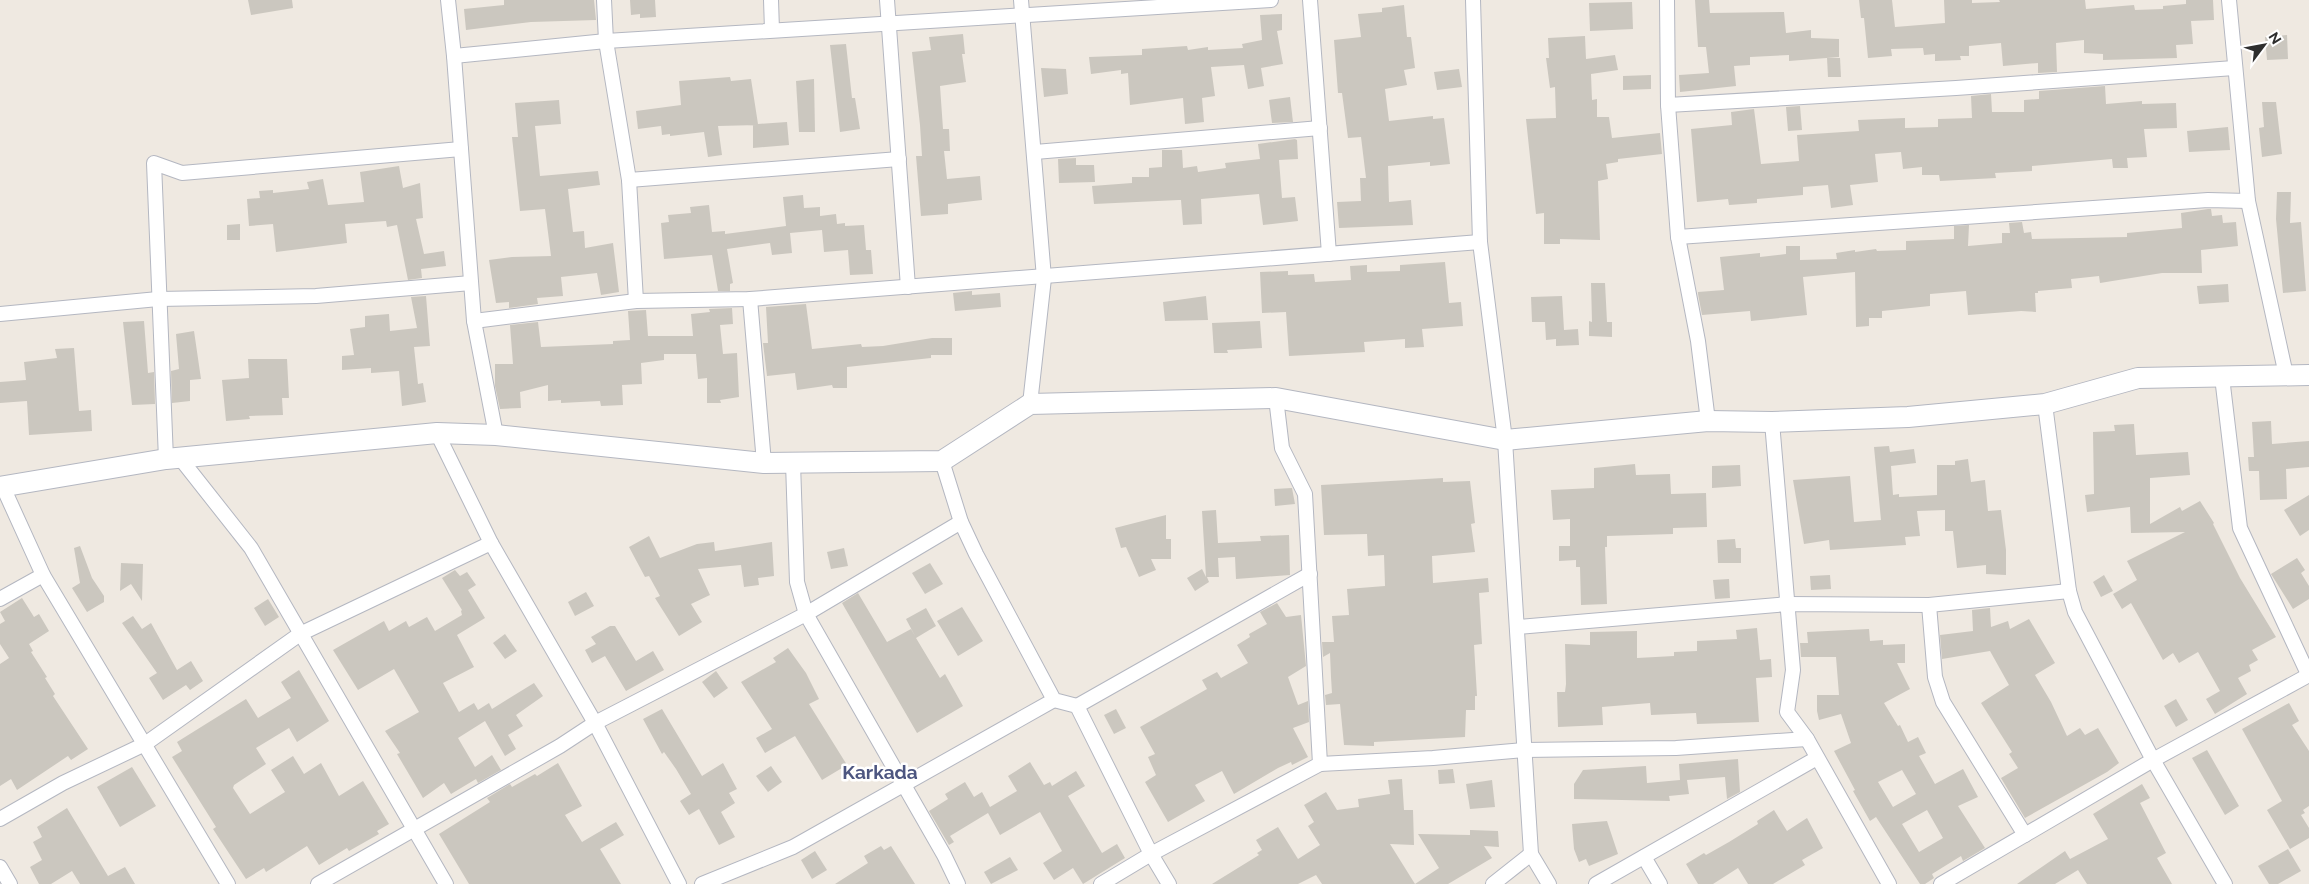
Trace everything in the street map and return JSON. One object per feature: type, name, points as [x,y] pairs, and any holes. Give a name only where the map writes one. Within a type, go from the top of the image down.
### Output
[{"type":"street","points":[[448,0],[474,321],[496,435]]},
{"type":"street","points":[[604,0],[606,41],[629,180],[636,301]]},
{"type":"street","points":[[770,0],[772,30]]},
{"type":"street","points":[[887,0],[908,287]]},
{"type":"street","points":[[1021,0],[1044,278],[1030,404]]},
{"type":"street","points":[[454,56],[606,41],[889,24],[1179,3],[1271,0]]},
{"type":"street","points":[[1310,0],[1329,254]]},
{"type":"street","points":[[1473,0],[1480,242],[1505,440],[1530,854],[1549,884]]},
{"type":"street","points":[[1667,0],[1668,105],[1678,237],[1698,341],[1708,421]]},
{"type":"street","points":[[2229,0],[2248,201],[2286,374]]},
{"type":"street","points":[[1668,105],[1956,88],[2234,68]]},
{"type":"street","points":[[1035,152],[1320,128]]},
{"type":"street","points":[[446,884],[251,548],[173,458],[158,299],[154,163],[182,173],[461,149]]},
{"type":"street","points":[[629,180],[899,159]]},
{"type":"street","points":[[1678,237],[2208,200],[2248,201]]},
{"type":"street","points":[[474,321],[636,301],[750,300],[1480,242]]},
{"type":"street","points":[[0,314],[158,299],[316,296],[472,283]]},
{"type":"street","points":[[750,300],[764,463]]},
{"type":"street","points":[[228,884],[43,575],[1,487],[173,458],[437,433],[496,435],[764,463],[942,461],[1030,404],[1276,398],[1505,440],[1708,421],[1772,422],[1908,417],[2046,404],[2138,378],[2309,375]]},
{"type":"street","points":[[1942,884],[2153,760],[2309,675],[2246,545],[2240,528],[2222,377]]},
{"type":"street","points":[[1276,398],[1282,448],[1305,494],[1320,764]]},
{"type":"street","points":[[2046,404],[2070,591],[2085,634],[2153,760],[2225,884]]},
{"type":"street","points":[[1772,422],[1792,670],[1787,712],[1807,739],[1889,884]]},
{"type":"street","points":[[437,433],[491,543],[595,723],[679,884]]},
{"type":"street","points":[[942,461],[961,522],[1054,700]]},
{"type":"street","points":[[794,462],[797,582],[806,614],[958,884]]},
{"type":"street","points":[[318,884],[413,828],[526,766],[595,723],[806,614],[961,522]]},
{"type":"street","points":[[0,819],[63,783],[145,744],[300,634],[491,543]]},
{"type":"street","points":[[702,884],[793,847],[1054,700],[1077,706],[1310,574]]},
{"type":"street","points":[[0,600],[43,575]]},
{"type":"street","points":[[1516,627],[1788,604],[1929,605],[2070,591]]},
{"type":"street","points":[[1929,605],[1935,677],[1939,695],[2025,835]]},
{"type":"street","points":[[1077,706],[1151,854],[1169,884]]},
{"type":"street","points":[[1101,884],[1151,854],[1320,764],[1434,758],[1524,750],[1676,748],[1807,739]]},
{"type":"street","points":[[1596,884],[1817,758]]},
{"type":"street","points":[[1493,884],[1530,854]]},
{"type":"street","points":[[1644,857],[1660,884]]},
{"type":"street","points":[[0,867],[10,884]]},
{"type":"building","points":[[248,0],[292,0],[293,8],[251,15]]},
{"type":"building","points":[[504,0],[594,0],[596,20],[531,22],[466,30],[464,9],[504,5]]},
{"type":"building","points":[[630,0],[655,0],[656,17],[640,18],[640,14],[631,15]]},
{"type":"building","points":[[1695,0],[1709,0],[1710,13],[1784,12],[1786,33],[1811,30],[1811,38],[1839,39],[1839,57],[1789,61],[1789,55],[1750,57],[1750,65],[1734,66],[1736,86],[1680,92],[1679,75],[1709,73],[1706,47],[1698,47]]},
{"type":"building","points":[[1859,0],[1892,0],[1895,27],[1945,23],[1944,0],[1972,0],[1972,3],[2000,2],[1999,0],[2085,0],[2086,9],[2134,5],[2135,10],[2163,9],[2163,6],[2186,4],[2186,0],[2213,0],[2214,20],[2191,21],[2193,44],[2176,45],[2177,58],[2103,60],[2103,54],[2084,53],[2084,40],[2056,43],[2057,72],[2038,73],[2038,63],[2003,66],[2001,43],[1969,46],[1969,56],[1960,56],[1961,60],[1935,61],[1935,54],[1924,55],[1923,48],[1891,49],[1892,56],[1868,58],[1864,18],[1861,18]]},
{"type":"building","points":[[1632,2],[1633,29],[1590,31],[1589,3]]},
{"type":"building","points":[[1404,5],[1407,37],[1411,37],[1415,68],[1404,70],[1407,85],[1385,89],[1389,121],[1433,116],[1433,119],[1444,118],[1450,164],[1430,166],[1430,162],[1388,166],[1389,202],[1411,200],[1413,225],[1339,228],[1337,202],[1361,201],[1360,178],[1366,178],[1361,137],[1348,138],[1342,93],[1338,93],[1334,40],[1361,37],[1358,14],[1382,12],[1382,8]]},
{"type":"building","points":[[1282,14],[1282,30],[1277,31],[1283,64],[1261,68],[1264,86],[1248,89],[1244,65],[1211,67],[1215,96],[1202,98],[1204,122],[1185,124],[1183,98],[1130,105],[1128,73],[1121,74],[1121,70],[1091,74],[1089,57],[1142,55],[1142,49],[1187,46],[1188,50],[1208,47],[1208,50],[1243,48],[1242,44],[1262,40],[1260,15]]},
{"type":"building","points":[[963,34],[965,54],[962,54],[966,82],[940,86],[943,129],[949,129],[950,151],[944,151],[947,179],[980,176],[982,200],[948,204],[948,214],[921,216],[916,156],[922,156],[912,52],[931,50],[929,37]]},
{"type":"building","points":[[2287,35],[2288,59],[2267,60],[2265,37]]},
{"type":"building","points":[[1585,36],[1586,59],[1615,55],[1618,70],[1591,74],[1592,100],[1597,99],[1597,117],[1609,117],[1612,138],[1660,133],[1662,154],[1618,159],[1618,162],[1606,164],[1608,179],[1598,181],[1600,240],[1560,239],[1560,244],[1544,244],[1544,213],[1536,214],[1526,119],[1556,118],[1555,87],[1550,88],[1546,58],[1549,58],[1548,38]]},
{"type":"building","points":[[846,44],[852,98],[855,98],[860,129],[840,132],[830,45]]},
{"type":"building","points":[[1827,58],[1840,58],[1841,77],[1828,77]]},
{"type":"building","points":[[1041,68],[1066,69],[1068,94],[1044,97]]},
{"type":"building","points":[[1459,69],[1462,87],[1437,90],[1434,72]]},
{"type":"building","points":[[1651,75],[1651,89],[1623,90],[1623,76]]},
{"type":"building","points":[[730,77],[731,81],[751,79],[758,124],[787,122],[789,145],[753,148],[753,125],[718,126],[722,155],[708,157],[704,132],[670,136],[670,134],[662,135],[661,126],[638,129],[636,111],[681,105],[679,81]]},
{"type":"building","points":[[814,79],[815,132],[799,132],[796,81]]},
{"type":"building","points":[[2105,86],[2106,104],[2142,101],[2142,104],[2176,103],[2177,128],[2144,129],[2147,157],[2127,158],[2128,168],[2113,168],[2112,159],[2032,166],[2032,171],[1995,173],[1996,178],[1940,181],[1939,175],[1922,175],[1922,167],[1903,169],[1901,152],[1875,154],[1878,182],[1850,185],[1853,205],[1831,208],[1828,185],[1803,187],[1803,195],[1757,199],[1757,203],[1729,205],[1728,199],[1697,202],[1691,129],[1732,125],[1731,112],[1754,109],[1761,164],[1799,161],[1797,135],[1859,131],[1858,120],[1905,118],[1905,128],[1938,127],[1938,119],[1972,118],[1971,96],[1991,94],[1992,112],[2024,112],[2024,100],[2039,99],[2039,91]]},
{"type":"building","points":[[1290,97],[1293,122],[1272,123],[1269,100]]},
{"type":"building","points":[[559,100],[561,124],[535,126],[540,176],[598,171],[600,185],[568,189],[573,232],[584,231],[585,248],[613,243],[619,292],[601,295],[597,273],[561,277],[563,296],[537,298],[538,304],[509,308],[509,302],[496,303],[489,260],[512,257],[551,256],[545,209],[520,211],[512,137],[518,137],[515,103]]},
{"type":"building","points":[[2262,102],[2276,102],[2282,154],[2262,157],[2259,128],[2264,127]]},
{"type":"building","points":[[1800,106],[1802,130],[1788,131],[1786,107]]},
{"type":"building","points":[[2228,127],[2230,150],[2189,152],[2187,131]]},
{"type":"building","points":[[1297,140],[1298,159],[1279,160],[1282,198],[1295,197],[1298,221],[1263,225],[1259,194],[1201,199],[1202,224],[1183,225],[1181,200],[1094,204],[1092,186],[1132,183],[1132,177],[1149,177],[1149,168],[1162,167],[1162,150],[1182,150],[1183,168],[1197,166],[1198,172],[1226,168],[1225,163],[1260,159],[1258,144]]},
{"type":"building","points":[[1076,158],[1076,165],[1094,165],[1095,182],[1059,183],[1058,159]]},
{"type":"building","points":[[399,166],[403,188],[420,183],[423,218],[416,219],[424,254],[444,251],[446,266],[421,269],[422,278],[408,280],[397,225],[387,227],[386,221],[345,224],[347,243],[276,252],[273,224],[249,226],[247,199],[260,198],[259,191],[273,190],[273,193],[309,189],[307,182],[323,179],[328,205],[364,202],[360,172]]},
{"type":"building","points":[[2277,192],[2291,192],[2290,223],[2301,222],[2306,291],[2283,293],[2276,219]]},
{"type":"building","points":[[803,195],[804,208],[820,207],[820,216],[836,214],[837,224],[845,223],[845,226],[864,225],[866,250],[871,250],[873,274],[850,275],[848,250],[824,252],[822,230],[790,233],[792,253],[772,255],[770,243],[727,249],[733,283],[730,284],[730,291],[718,291],[712,255],[664,259],[661,223],[669,222],[668,215],[691,213],[690,207],[709,205],[712,232],[725,231],[725,234],[786,226],[783,197]]},
{"type":"building","points":[[2211,209],[2212,216],[2222,215],[2223,223],[2236,222],[2238,246],[2201,250],[2202,273],[2162,273],[2100,283],[2099,276],[2071,279],[2072,288],[2038,291],[2038,293],[2035,293],[2036,312],[2021,311],[1968,315],[1966,291],[1930,294],[1930,306],[1882,311],[1882,318],[1869,318],[1869,326],[1856,327],[1855,272],[1803,277],[1807,315],[1751,321],[1750,311],[1702,315],[1698,294],[1698,292],[1724,290],[1720,257],[1760,253],[1760,257],[1786,254],[1786,246],[1800,246],[1800,260],[1837,259],[1836,253],[1855,250],[1855,252],[1876,249],[1877,251],[1906,250],[1906,241],[1954,239],[1954,226],[1969,225],[1968,246],[2002,243],[2002,233],[2010,233],[2009,223],[2022,222],[2024,233],[2031,232],[2032,239],[2127,237],[2127,233],[2182,228],[2181,213]]},
{"type":"building","points":[[240,224],[240,240],[227,240],[227,225]]},
{"type":"building","points":[[1445,262],[1449,303],[1461,302],[1463,326],[1422,329],[1424,347],[1405,348],[1405,339],[1364,342],[1365,352],[1289,356],[1286,312],[1262,313],[1260,272],[1288,271],[1288,275],[1314,274],[1315,282],[1351,280],[1350,266],[1367,265],[1367,272],[1400,271],[1400,265]]},
{"type":"building","points":[[1591,283],[1605,283],[1607,322],[1612,322],[1612,337],[1589,336],[1589,321],[1592,322]]},
{"type":"building","points":[[2228,284],[2229,302],[2199,304],[2197,286]]},
{"type":"building","points":[[972,291],[972,295],[1000,293],[1001,307],[955,311],[953,293]]},
{"type":"building","points":[[426,296],[430,346],[414,347],[418,384],[423,383],[426,402],[402,406],[399,371],[371,373],[371,368],[342,370],[342,356],[354,355],[350,329],[365,327],[365,316],[389,314],[390,331],[417,328],[411,297]]},
{"type":"building","points":[[1206,296],[1208,320],[1165,321],[1163,302]]},
{"type":"building","points":[[1562,296],[1564,330],[1578,329],[1579,345],[1556,346],[1556,339],[1546,340],[1545,322],[1532,322],[1531,297]]},
{"type":"building","points":[[806,304],[812,349],[861,344],[862,347],[883,346],[932,338],[952,338],[952,355],[931,355],[931,358],[847,367],[847,388],[833,388],[832,385],[797,390],[795,373],[767,376],[763,343],[768,343],[766,307]]},
{"type":"building","points":[[732,308],[733,324],[720,325],[723,354],[737,353],[739,397],[720,400],[721,403],[707,403],[707,378],[698,379],[696,354],[664,354],[664,360],[641,363],[642,384],[622,385],[623,405],[601,406],[600,401],[561,403],[561,400],[548,401],[548,385],[520,392],[521,408],[500,409],[495,386],[495,364],[513,364],[510,325],[538,322],[541,347],[613,344],[613,341],[630,340],[628,311],[646,310],[648,336],[693,336],[691,314],[710,312],[709,309]]},
{"type":"building","points":[[144,321],[148,373],[154,372],[155,404],[132,405],[123,322]]},
{"type":"building","points":[[1260,321],[1262,348],[1227,350],[1228,353],[1214,353],[1212,323]]},
{"type":"building","points":[[194,331],[201,379],[190,380],[190,401],[172,403],[171,371],[179,369],[176,334]]},
{"type":"building","points":[[74,348],[79,411],[91,410],[92,431],[29,435],[27,401],[0,403],[0,382],[26,380],[24,362],[57,358],[55,349]]},
{"type":"building","points":[[248,359],[287,359],[289,398],[282,398],[283,415],[249,416],[250,419],[226,421],[222,380],[249,378]]},
{"type":"building","points":[[2271,421],[2272,444],[2309,441],[2309,467],[2286,469],[2287,499],[2260,500],[2259,471],[2249,471],[2248,457],[2254,457],[2252,422]]},
{"type":"building","points":[[2134,424],[2136,455],[2188,452],[2190,475],[2150,478],[2150,524],[2180,507],[2182,511],[2200,501],[2214,523],[2240,578],[2276,637],[2252,650],[2258,660],[2249,665],[2251,671],[2238,678],[2247,694],[2215,714],[2206,699],[2220,691],[2198,652],[2179,663],[2173,653],[2163,660],[2131,603],[2122,609],[2113,594],[2137,580],[2127,561],[2185,532],[2131,533],[2130,507],[2087,512],[2085,495],[2094,494],[2093,432],[2115,431],[2114,425]]},
{"type":"building","points":[[1889,446],[1890,452],[1914,449],[1916,463],[1891,466],[1893,495],[1899,494],[1899,497],[1937,495],[1937,465],[1955,465],[1955,461],[1968,459],[1971,482],[1985,480],[1988,511],[2001,510],[2006,550],[2006,575],[1986,574],[1986,565],[1957,568],[1953,531],[1945,531],[1945,510],[1917,511],[1920,536],[1905,537],[1906,545],[1830,550],[1829,540],[1804,544],[1793,480],[1850,476],[1854,522],[1881,520],[1874,447]]},
{"type":"building","points":[[1635,464],[1636,475],[1670,474],[1671,494],[1706,493],[1707,527],[1673,528],[1673,534],[1607,536],[1607,547],[1605,547],[1607,604],[1581,605],[1580,567],[1576,567],[1576,560],[1559,561],[1559,546],[1570,546],[1570,519],[1553,520],[1551,490],[1594,488],[1594,468]]},
{"type":"building","points":[[1740,465],[1741,486],[1712,488],[1712,466]]},
{"type":"building","points":[[1443,478],[1443,482],[1470,481],[1475,523],[1471,524],[1475,552],[1432,556],[1433,583],[1488,578],[1489,592],[1479,593],[1482,644],[1474,645],[1477,696],[1475,696],[1475,710],[1466,710],[1465,737],[1374,742],[1374,746],[1344,745],[1340,704],[1326,705],[1325,695],[1332,693],[1330,653],[1323,657],[1322,642],[1334,642],[1332,616],[1349,615],[1347,589],[1385,586],[1384,555],[1368,556],[1367,534],[1324,535],[1321,485]]},
{"type":"building","points":[[1292,488],[1295,504],[1275,506],[1274,489]]},
{"type":"building","points":[[2309,495],[2309,530],[2300,536],[2284,510]]},
{"type":"building","points":[[1216,510],[1218,543],[1261,541],[1260,536],[1289,535],[1290,575],[1236,579],[1235,557],[1218,558],[1219,577],[1207,577],[1209,582],[1195,591],[1187,578],[1202,569],[1206,577],[1202,511]]},
{"type":"building","points":[[1166,515],[1166,539],[1171,539],[1171,559],[1151,559],[1156,570],[1139,577],[1126,547],[1121,548],[1115,528]]},
{"type":"building","points":[[649,536],[660,558],[697,544],[714,542],[715,551],[772,542],[774,576],[758,578],[759,585],[744,587],[741,565],[698,569],[710,595],[691,604],[702,622],[679,636],[655,598],[660,596],[649,576],[645,577],[629,547]]},
{"type":"building","points":[[1735,539],[1736,548],[1741,548],[1741,563],[1718,563],[1717,540]]},
{"type":"building","points":[[80,546],[92,578],[104,596],[104,602],[87,612],[72,588],[80,583],[74,548]]},
{"type":"building","points":[[844,548],[848,566],[831,569],[827,552]]},
{"type":"building","points":[[2297,558],[2305,570],[2301,573],[2309,586],[2309,599],[2293,609],[2271,574]]},
{"type":"building","points":[[121,563],[143,564],[142,601],[131,584],[120,591]]},
{"type":"building","points":[[930,563],[943,584],[925,594],[912,573]]},
{"type":"building","points":[[455,570],[460,576],[467,572],[476,585],[468,590],[485,618],[457,635],[474,667],[443,683],[459,712],[474,703],[478,710],[489,703],[492,709],[534,683],[543,696],[516,715],[523,726],[508,735],[516,749],[505,756],[485,721],[458,738],[475,767],[492,755],[501,770],[478,783],[476,779],[451,794],[444,783],[423,798],[397,754],[400,753],[385,731],[419,712],[394,669],[358,690],[333,650],[384,621],[389,631],[406,621],[409,627],[427,617],[435,631],[462,615],[462,610],[442,578]]},
{"type":"building","points":[[1830,575],[1831,589],[1811,590],[1810,576]]},
{"type":"building","points":[[2104,575],[2113,591],[2101,597],[2093,582]]},
{"type":"building","points":[[1729,579],[1730,598],[1715,599],[1713,580]]},
{"type":"building","points":[[586,592],[594,606],[575,616],[568,602]]},
{"type":"building","points":[[858,593],[887,642],[911,629],[915,636],[906,619],[926,608],[936,626],[916,638],[940,678],[945,674],[963,706],[917,733],[842,603]]},
{"type":"building","points":[[22,598],[34,617],[39,614],[49,631],[29,644],[33,651],[31,652],[47,677],[45,678],[55,694],[53,696],[88,749],[71,760],[68,756],[17,790],[11,779],[0,786],[0,664],[9,658],[0,644],[0,624],[5,621],[0,612]]},
{"type":"building","points":[[268,599],[279,617],[265,626],[254,608]]},
{"type":"building","points":[[1277,603],[1286,617],[1301,615],[1306,666],[1288,677],[1298,705],[1308,701],[1309,722],[1293,728],[1308,757],[1292,765],[1291,762],[1278,768],[1234,794],[1222,771],[1195,785],[1205,801],[1168,822],[1145,782],[1156,775],[1148,757],[1155,754],[1140,727],[1207,689],[1202,680],[1217,672],[1221,678],[1248,663],[1237,645],[1250,637],[1249,634],[1267,624],[1260,612]]},
{"type":"building","points":[[962,607],[983,641],[958,656],[937,621]]},
{"type":"building","points":[[1990,608],[1991,627],[2008,621],[2010,629],[2029,619],[2055,663],[2035,675],[2051,702],[2067,736],[2080,728],[2085,735],[2098,728],[2119,763],[2107,772],[2025,818],[2001,778],[2018,768],[2009,754],[2012,752],[1981,703],[2009,685],[1990,651],[1942,659],[1940,635],[1973,631],[1972,610]]},
{"type":"building","points":[[133,616],[142,629],[151,623],[177,670],[191,661],[203,681],[190,690],[186,685],[163,700],[149,678],[157,673],[122,623]]},
{"type":"building","points":[[610,626],[615,626],[636,661],[653,651],[664,670],[626,691],[605,656],[592,663],[585,650],[596,644],[591,637]]},
{"type":"building","points":[[1757,628],[1760,660],[1771,659],[1772,677],[1756,678],[1759,722],[1697,724],[1696,713],[1651,715],[1650,703],[1602,707],[1603,725],[1558,727],[1557,692],[1565,692],[1566,684],[1565,644],[1590,645],[1590,632],[1637,631],[1637,658],[1674,656],[1674,652],[1697,651],[1697,641],[1737,639],[1736,630]]},
{"type":"building","points":[[1869,629],[1870,641],[1883,640],[1883,645],[1905,644],[1905,663],[1897,663],[1910,689],[1884,703],[1898,726],[1900,725],[1908,742],[1918,737],[1926,753],[1919,756],[1935,784],[1963,769],[1978,797],[1958,806],[1985,848],[1963,861],[1961,856],[1932,874],[1934,878],[1925,884],[1920,884],[1876,817],[1870,821],[1834,751],[1851,743],[1841,714],[1819,720],[1817,695],[1839,695],[1836,657],[1801,657],[1800,643],[1808,643],[1807,632]],"holes":[[[1902,770],[1916,794],[1893,807],[1878,782]],[[1927,810],[1943,838],[1919,852],[1902,824]]]},
{"type":"building","points":[[505,634],[517,651],[505,659],[493,643]]},
{"type":"building","points":[[788,648],[806,673],[819,699],[809,704],[847,765],[822,780],[795,736],[765,753],[756,738],[772,729],[741,682],[776,662],[773,658]]},
{"type":"building","points":[[299,670],[329,721],[297,742],[289,728],[256,748],[266,764],[234,785],[233,788],[250,814],[285,792],[271,770],[293,756],[304,774],[321,763],[339,796],[363,781],[389,824],[377,831],[379,834],[349,851],[347,848],[319,865],[307,846],[266,872],[264,868],[246,879],[213,829],[216,827],[172,757],[182,751],[177,742],[246,699],[258,718],[291,698],[281,682]]},
{"type":"building","points":[[716,671],[728,688],[714,698],[702,682]]},
{"type":"building","points":[[2176,699],[2188,720],[2176,727],[2164,706]]},
{"type":"building","points":[[2289,703],[2299,721],[2292,725],[2309,751],[2309,806],[2303,810],[2305,813],[2301,815],[2309,828],[2309,838],[2290,849],[2267,810],[2282,801],[2242,729]]},
{"type":"building","points":[[662,709],[702,776],[723,763],[737,789],[729,793],[735,803],[721,812],[735,837],[719,845],[699,809],[689,815],[680,801],[691,794],[664,752],[662,754],[643,719]]},
{"type":"building","points":[[1116,709],[1126,728],[1114,734],[1104,715]]},
{"type":"building","points":[[2207,750],[2239,806],[2225,815],[2192,758]]},
{"type":"building","points":[[1738,759],[1740,792],[1727,799],[1725,777],[1687,780],[1689,794],[1669,796],[1670,801],[1574,799],[1574,784],[1583,770],[1646,766],[1647,783],[1680,780],[1679,764]]},
{"type":"building","points":[[1030,762],[1044,785],[1050,782],[1052,786],[1076,771],[1085,786],[1068,796],[1102,853],[1117,844],[1125,858],[1083,884],[1073,868],[1054,880],[1043,863],[1062,851],[1040,812],[1000,835],[988,813],[950,836],[954,842],[949,845],[929,811],[948,799],[945,794],[965,782],[974,797],[982,792],[990,807],[1017,791],[1008,776]]},
{"type":"building","points":[[558,763],[582,806],[565,815],[582,842],[616,822],[624,835],[600,849],[621,884],[469,884],[439,834],[490,802],[487,798],[510,784],[512,787],[535,774],[537,776]]},
{"type":"building","points":[[771,766],[782,782],[768,792],[756,776]]},
{"type":"building","points":[[132,767],[156,806],[120,827],[97,787]]},
{"type":"building","points":[[1453,769],[1455,783],[1439,784],[1438,770]]},
{"type":"building","points":[[1402,779],[1404,810],[1413,810],[1414,845],[1390,844],[1415,884],[1322,884],[1316,875],[1298,884],[1212,884],[1259,855],[1257,853],[1262,850],[1256,840],[1278,827],[1298,859],[1320,845],[1308,826],[1314,822],[1304,805],[1326,792],[1337,810],[1359,807],[1358,799],[1390,794],[1388,780]]},
{"type":"building","points":[[1492,780],[1495,807],[1470,809],[1466,784]]},
{"type":"building","points":[[2142,784],[2150,798],[2140,803],[2166,853],[2157,858],[2172,884],[2087,884],[2078,870],[2055,884],[2017,884],[2065,851],[2070,859],[2108,839],[2093,814]]},
{"type":"building","points":[[67,808],[108,876],[125,867],[135,884],[80,884],[72,871],[51,884],[39,884],[30,867],[42,860],[33,842],[42,837],[37,827]]},
{"type":"building","points":[[1774,810],[1787,831],[1807,818],[1823,848],[1802,860],[1805,865],[1773,884],[1748,884],[1738,868],[1713,884],[1698,884],[1686,864],[1704,853],[1706,855],[1729,842],[1758,824],[1757,821]]},
{"type":"building","points":[[1607,821],[1618,854],[1589,866],[1586,859],[1579,862],[1574,849],[1572,824]]},
{"type":"building","points":[[1470,830],[1498,831],[1499,847],[1484,846],[1492,858],[1448,884],[1415,884],[1439,868],[1418,834],[1470,835]]},
{"type":"building","points":[[881,846],[884,850],[891,846],[915,884],[835,884],[868,863],[864,856]]},
{"type":"building","points":[[2288,849],[2301,871],[2278,884],[2269,884],[2258,866]]},
{"type":"building","points":[[815,851],[827,870],[812,879],[801,860]]},
{"type":"building","points":[[1010,857],[1018,870],[991,884],[984,872]]},
{"type":"district","name":"Karkada","points":[[880,772]]}]
